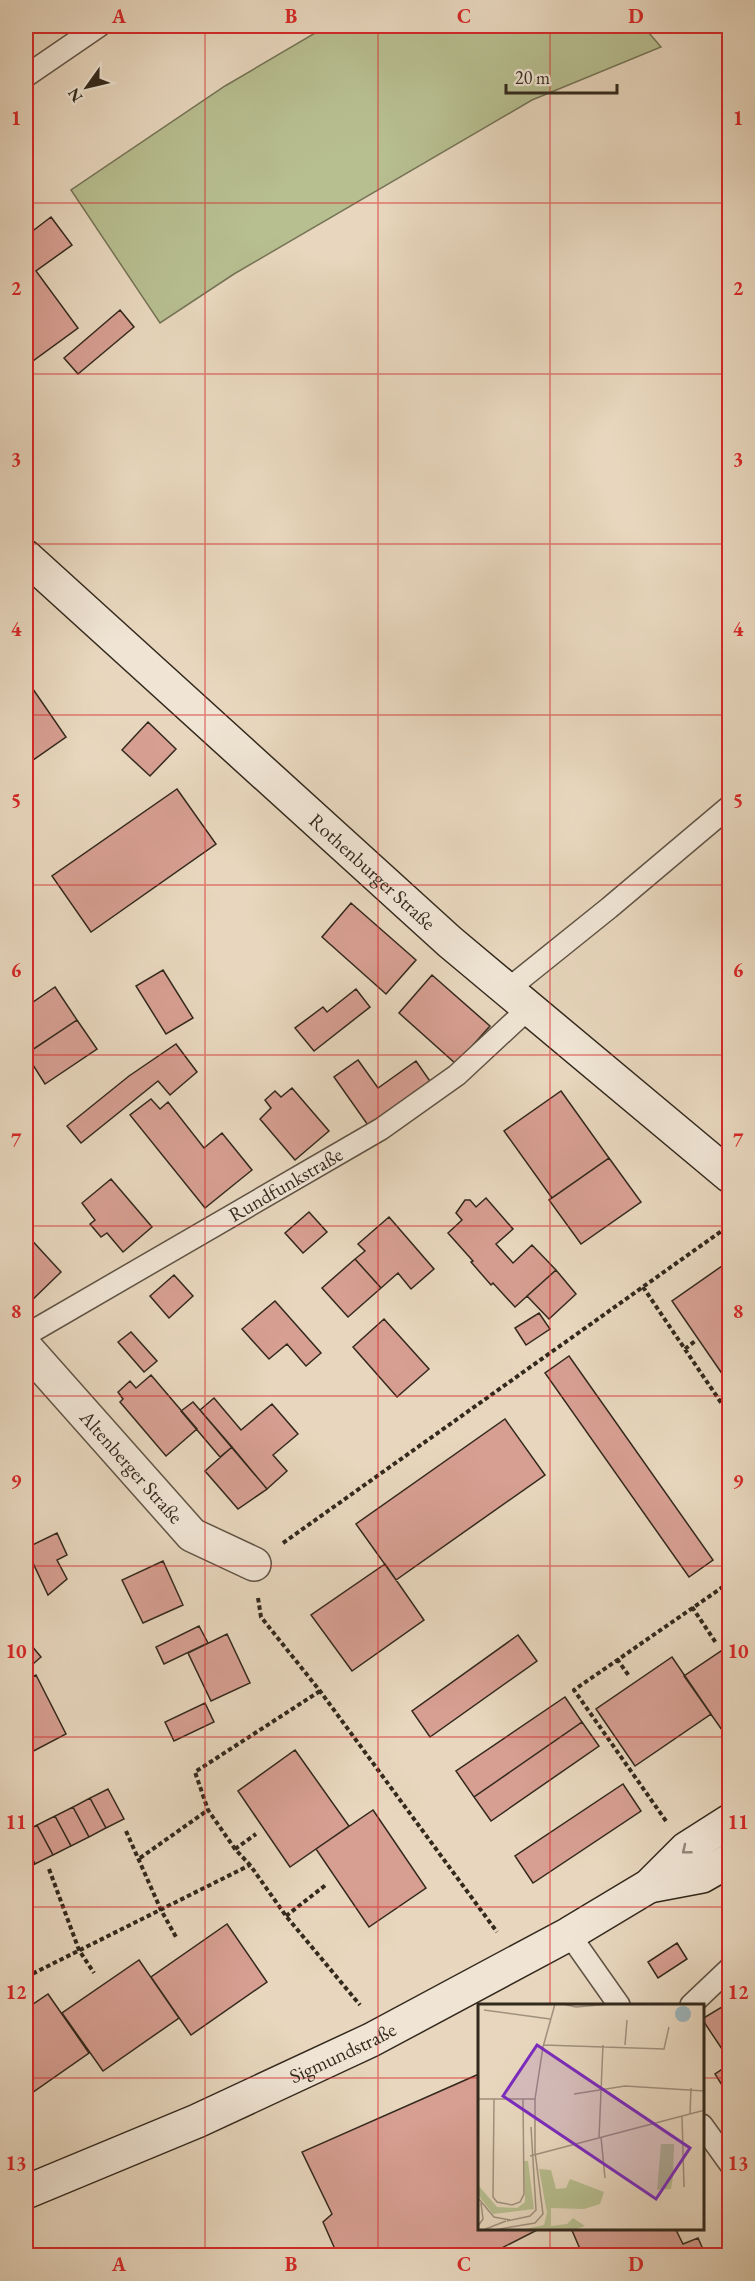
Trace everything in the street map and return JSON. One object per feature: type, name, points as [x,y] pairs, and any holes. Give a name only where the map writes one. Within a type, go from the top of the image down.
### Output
[{"type":"main road","name":"Rothenburger Straße","points":[[26,557],[303,810],[518,1000],[729,1176]]},
{"type":"main road","name":"Altenberger Straße","points":[[26,1348],[192,1535],[254,1564]]},
{"type":"main road","name":"Sigmundstraße","points":[[26,2192],[197,2121],[371,2040],[569,1934],[648,1886],[686,1849],[729,1821]]},
{"type":"main road","name":"Sigmundstraße","points":[[648,1886],[702,1876],[729,1860]]},
{"type":"lane","points":[[26,76],[99,26]]},
{"type":"lane","name":"Rundfunkstraße","points":[[26,1335],[381,1129],[458,1075],[518,1000],[609,908],[729,806]]},
{"type":"lane","points":[[569,1934],[618,2004]]},
{"type":"lane","points":[[692,2004],[729,1968]]},
{"type":"lane","points":[[704,2128],[729,2164]]},
{"type":"path","points":[[520,1960],[321,1691],[261,1617],[254,1564],[729,1225]]},
{"type":"path","points":[[643,1287],[729,1416]]},
{"type":"path","points":[[685,1348],[695,1341]]},
{"type":"path","points":[[686,1849],[574,1690],[729,1582]]},
{"type":"path","points":[[692,1607],[716,1643]]},
{"type":"path","points":[[617,1659],[629,1676]]},
{"type":"path","points":[[321,1691],[195,1772],[208,1810],[235,1850],[250,1865],[286,1916],[362,2007],[371,2040]]},
{"type":"path","points":[[140,1858],[208,1810]]},
{"type":"path","points":[[126,1831],[140,1858],[161,1910],[176,1936]]},
{"type":"path","points":[[235,1850],[256,1834]]},
{"type":"path","points":[[26,1977],[250,1865]]},
{"type":"path","points":[[49,1869],[79,1950],[94,1974]]},
{"type":"path","points":[[286,1916],[327,1884]]},
{"type":"green space","points":[[327,26],[643,26],[661,47],[532,100],[234,274],[160,323],[71,190],[225,86]]},
{"type":"building","points":[[51,217],[72,245],[36,271],[78,328],[26,366],[26,236]]},
{"type":"building","points":[[120,310],[134,327],[78,374],[64,358]]},
{"type":"building","points":[[26,679],[66,737],[26,765]]},
{"type":"building","points":[[148,722],[176,749],[150,776],[122,750]]},
{"type":"building","points":[[177,789],[216,844],[91,932],[52,876]]},
{"type":"building","points":[[351,903],[416,960],[386,994],[322,937]]},
{"type":"building","points":[[26,954],[32,965],[26,969]]},
{"type":"building","points":[[163,970],[193,1018],[166,1034],[136,986]]},
{"type":"building","points":[[432,975],[490,1026],[456,1064],[399,1013]]},
{"type":"building","points":[[55,987],[77,1020],[26,1054],[26,1007]]},
{"type":"building","points":[[356,989],[370,1007],[314,1051],[295,1028],[323,1007],[327,1012]]},
{"type":"building","points":[[77,1020],[97,1049],[45,1084],[26,1054]]},
{"type":"building","points":[[176,1044],[197,1072],[170,1095],[158,1081],[81,1143],[67,1126],[129,1076]]},
{"type":"building","points":[[358,1060],[378,1088],[416,1061],[432,1084],[370,1128],[334,1077]]},
{"type":"building","points":[[292,1088],[329,1131],[295,1160],[260,1119],[271,1108],[265,1100],[275,1091],[281,1097]]},
{"type":"building","points":[[561,1091],[609,1158],[552,1198],[504,1131]]},
{"type":"building","points":[[151,1099],[160,1109],[168,1102],[204,1148],[222,1133],[252,1170],[205,1208],[130,1115]]},
{"type":"building","points":[[609,1158],[641,1202],[581,1244],[549,1200]]},
{"type":"building","points":[[111,1179],[152,1227],[123,1252],[107,1233],[101,1237],[90,1224],[95,1220],[82,1203]]},
{"type":"building","points":[[26,1197],[33,1205],[26,1212]]},
{"type":"building","points":[[486,1198],[513,1229],[496,1244],[513,1263],[532,1245],[556,1270],[515,1307],[493,1283],[491,1285],[448,1233],[462,1220],[456,1213],[465,1200],[470,1200],[476,1207]]},
{"type":"building","points":[[309,1212],[327,1232],[303,1253],[285,1233]]},
{"type":"building","points":[[389,1217],[434,1269],[411,1289],[398,1273],[381,1288],[355,1259],[365,1251],[358,1244]]},
{"type":"building","points":[[26,1234],[61,1272],[26,1306]]},
{"type":"building","points":[[355,1259],[381,1288],[348,1317],[322,1288]]},
{"type":"building","points":[[722,1266],[730,1277],[730,1375],[725,1378],[672,1301]]},
{"type":"building","points":[[556,1270],[576,1294],[549,1319],[527,1296]]},
{"type":"building","points":[[174,1275],[193,1296],[169,1318],[150,1296]]},
{"type":"building","points":[[275,1301],[321,1353],[306,1366],[287,1344],[269,1359],[242,1329]]},
{"type":"building","points":[[539,1313],[550,1329],[526,1345],[515,1328]]},
{"type":"building","points":[[384,1319],[429,1369],[397,1397],[353,1347]]},
{"type":"building","points":[[131,1332],[157,1361],[144,1372],[118,1342]]},
{"type":"building","points":[[569,1356],[713,1560],[689,1577],[545,1373]]},
{"type":"building","points":[[151,1375],[197,1429],[166,1456],[120,1402],[123,1399],[118,1392],[130,1381],[136,1388]]},
{"type":"building","points":[[214,1398],[241,1430],[272,1404],[298,1434],[273,1455],[287,1471],[267,1489],[200,1410]]},
{"type":"building","points":[[193,1402],[232,1447],[220,1457],[181,1411]]},
{"type":"building","points":[[505,1419],[545,1475],[396,1580],[356,1524]]},
{"type":"building","points":[[232,1447],[267,1489],[238,1509],[205,1471]]},
{"type":"building","points":[[57,1533],[67,1555],[57,1560],[67,1579],[48,1595],[26,1548]]},
{"type":"building","points":[[163,1561],[183,1605],[143,1623],[122,1580]]},
{"type":"building","points":[[385,1564],[424,1620],[352,1671],[311,1615]]},
{"type":"building","points":[[199,1626],[208,1643],[164,1664],[156,1647]]},
{"type":"building","points":[[227,1634],[250,1683],[211,1701],[188,1653]]},
{"type":"building","points":[[518,1635],[537,1661],[430,1737],[412,1711]]},
{"type":"building","points":[[26,1639],[41,1657],[26,1670]]},
{"type":"building","points":[[730,1645],[730,1725],[722,1730],[684,1676]]},
{"type":"building","points":[[672,1657],[711,1714],[635,1766],[596,1709]]},
{"type":"building","points":[[36,1675],[66,1734],[26,1755],[26,1680]]},
{"type":"building","points":[[565,1697],[582,1722],[474,1797],[456,1771]]},
{"type":"building","points":[[205,1703],[214,1722],[174,1741],[165,1722]]},
{"type":"building","points":[[582,1722],[599,1746],[491,1821],[474,1797]]},
{"type":"building","points":[[295,1750],[349,1826],[290,1867],[238,1791]]},
{"type":"building","points":[[623,1784],[641,1811],[533,1883],[515,1856]]},
{"type":"building","points":[[108,1789],[124,1819],[106,1828],[90,1798]]},
{"type":"building","points":[[90,1798],[106,1828],[89,1837],[73,1807]]},
{"type":"building","points":[[73,1807],[89,1837],[71,1846],[55,1816]]},
{"type":"building","points":[[373,1810],[426,1888],[369,1927],[316,1849]]},
{"type":"building","points":[[55,1816],[71,1846],[53,1855],[37,1825]]},
{"type":"building","points":[[37,1825],[53,1855],[35,1864],[26,1846],[26,1831]]},
{"type":"building","points":[[26,1846],[35,1864],[26,1869]]},
{"type":"building","points":[[227,1924],[267,1982],[191,2035],[151,1977]]},
{"type":"building","points":[[677,1943],[687,1959],[658,1978],[648,1962]]},
{"type":"building","points":[[139,1960],[179,2018],[103,2071],[62,2013]]},
{"type":"building","points":[[48,1994],[89,2053],[26,2097],[26,2009]]},
{"type":"building","points":[[730,2002],[730,2061],[704,2022],[704,2018]]},
{"type":"building","points":[[730,2064],[730,2098],[715,2074]]},
{"type":"building","points":[[478,2074],[478,2230],[537,2230],[486,2256],[338,2256],[323,2222],[332,2214],[302,2152]]},
{"type":"building","points":[[572,2230],[676,2230],[683,2244],[698,2238],[706,2256],[583,2256]]}]
